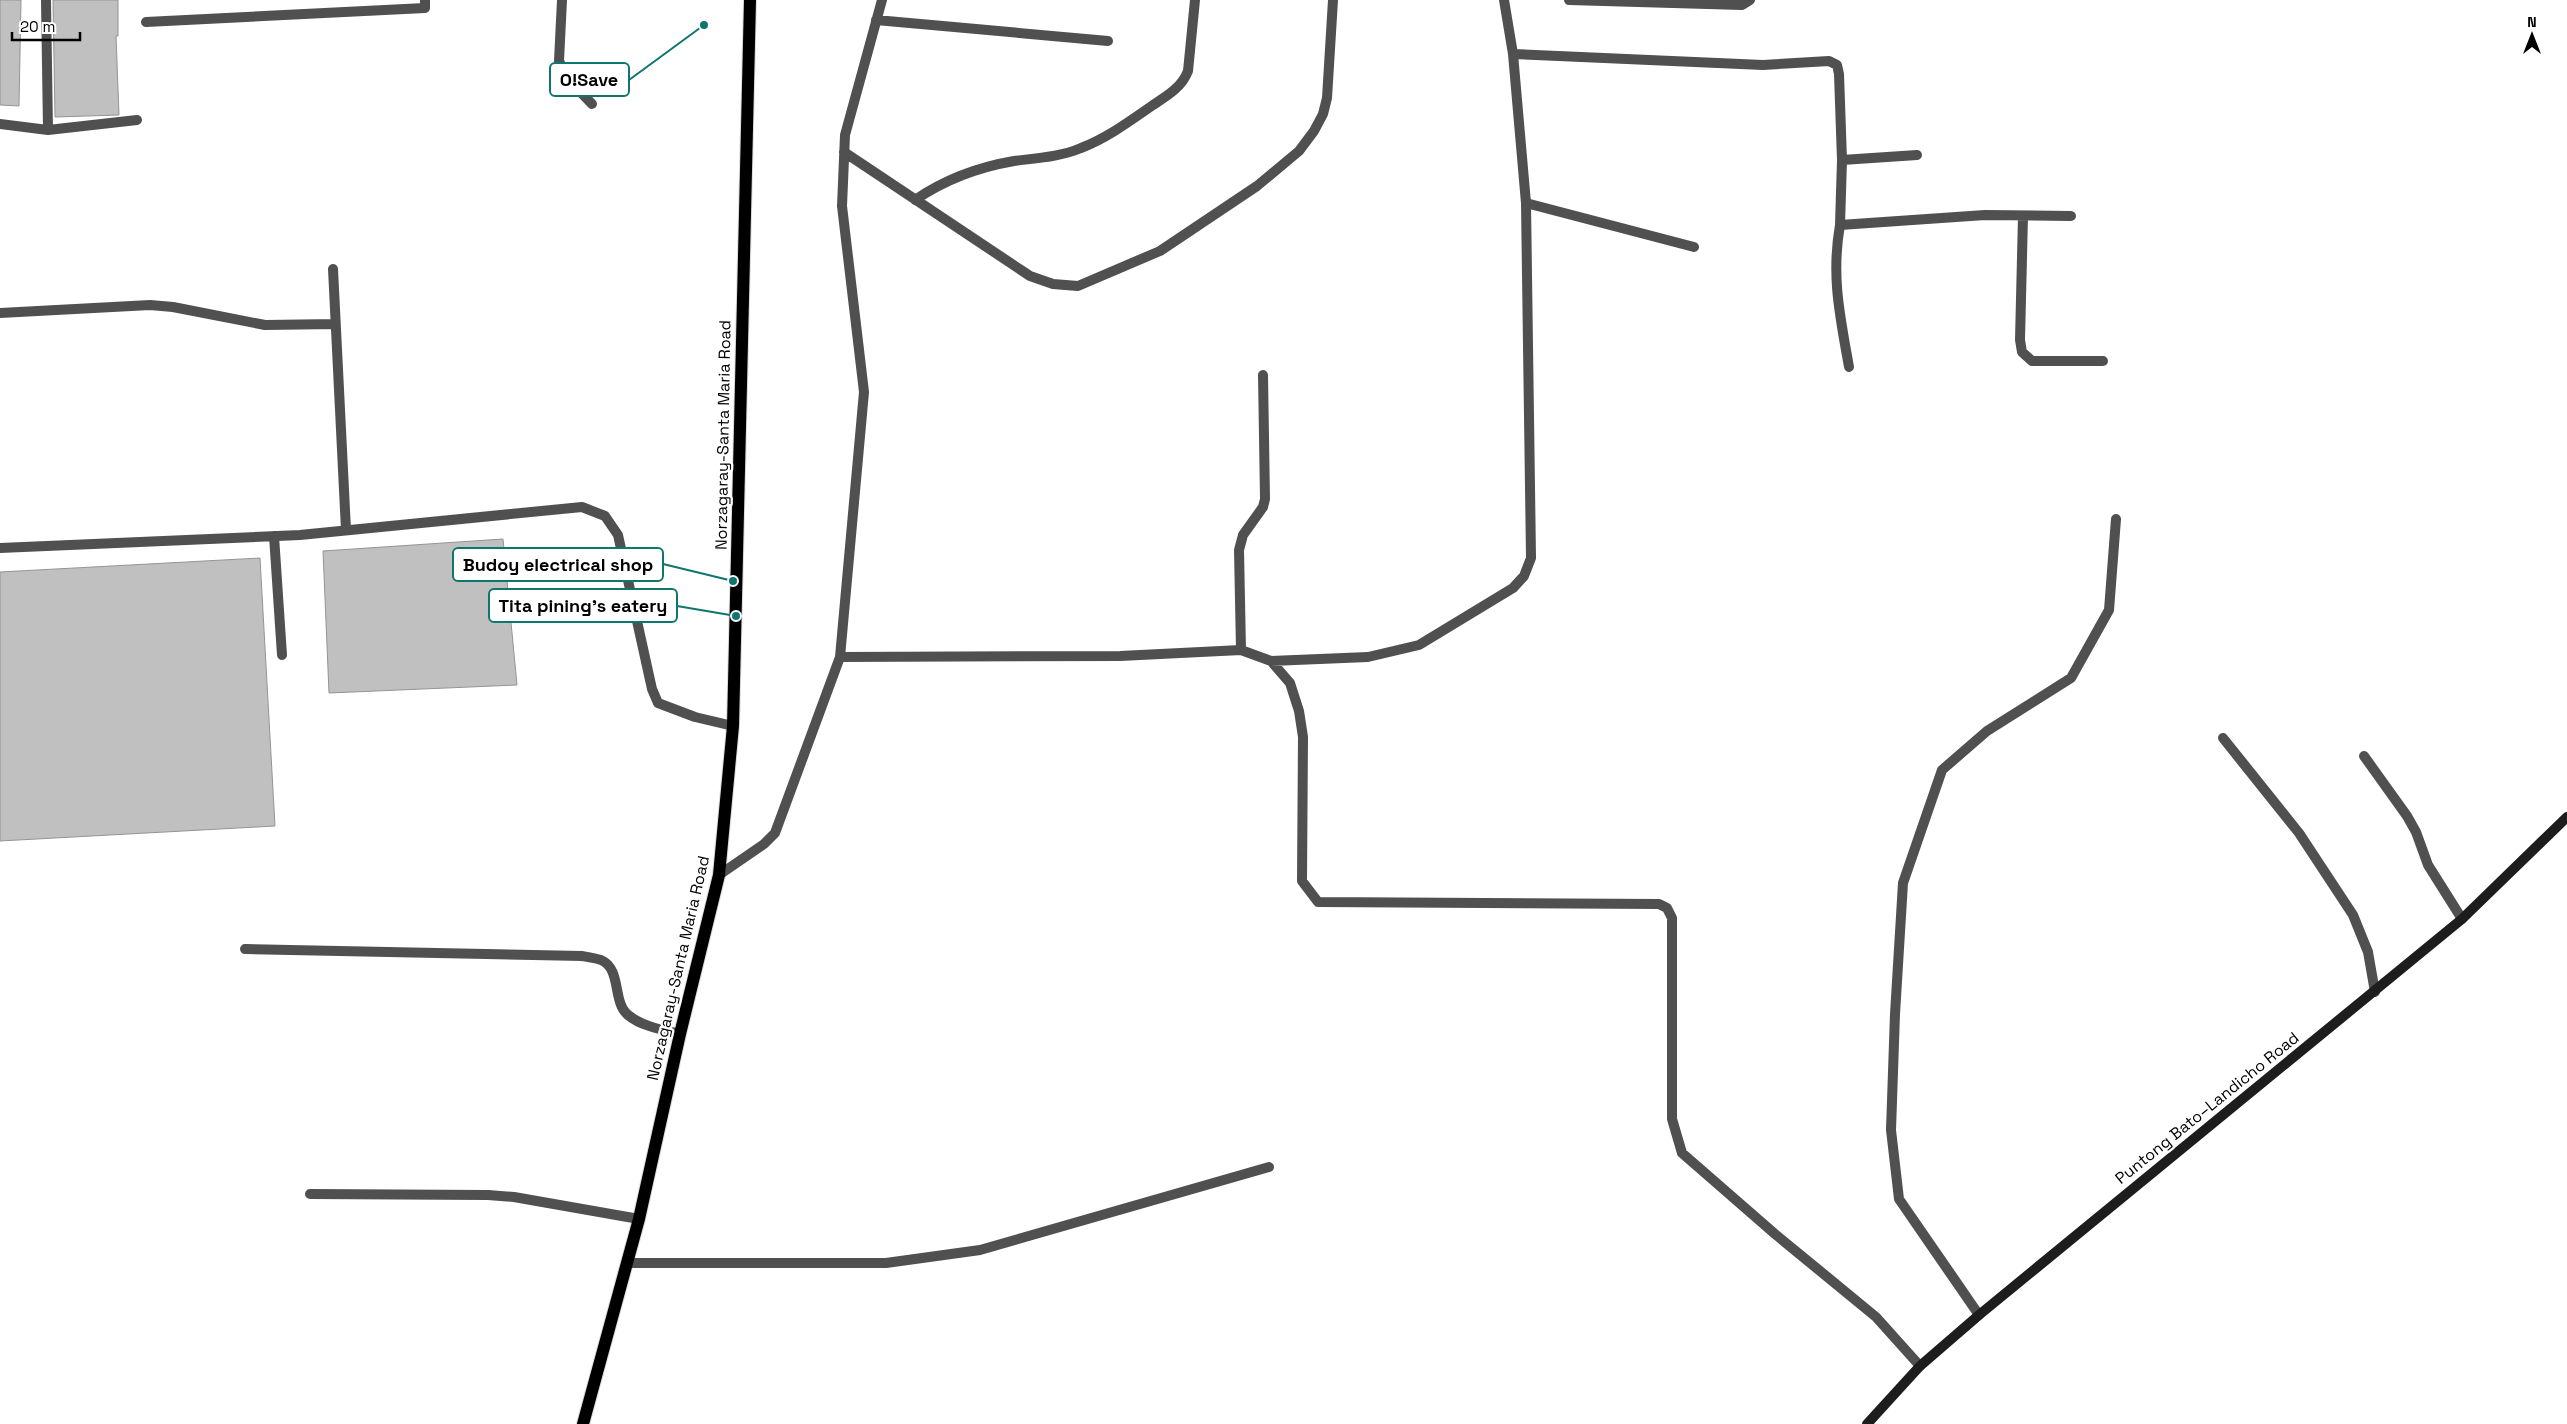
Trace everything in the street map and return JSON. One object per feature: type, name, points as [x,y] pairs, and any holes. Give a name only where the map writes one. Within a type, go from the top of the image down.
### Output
[{"type":"main road","name":"Norzagaray-Santa Maria Road","points":[[583,1424],[639,1219],[680,1034],[719,875],[732,726],[750,0]]},
{"type":"main road","name":"Puntong Bato–Landicho Road","points":[[1867,1424],[1920,1366],[2087,1224],[2375,992],[2462,919],[2567,817]]},
{"type":"street","points":[[46,0],[48,130]]},
{"type":"street","points":[[146,22],[425,8],[425,0]]},
{"type":"street","points":[[562,0],[559,61],[567,78],[592,104]]},
{"type":"street","points":[[719,875],[764,844],[775,833],[840,657],[864,392],[844,238],[842,206],[845,135],[882,0]]},
{"type":"street","points":[[915,200],[937,185],[954,179],[1013,161],[1061,155],[1081,148],[1120,128],[1173,91],[1185,80],[1188,71],[1195,0]]},
{"type":"street","points":[[844,152],[1030,276],[1053,284],[1078,286],[1160,251],[1257,186],[1299,151],[1314,131],[1323,114],[1327,98],[1333,0]]},
{"type":"street","points":[[840,657],[1120,656],[1241,650],[1271,661],[1368,657],[1419,645],[1514,588],[1524,576],[1531,558],[1526,203],[1513,54],[1504,0]]},
{"type":"street","points":[[1569,0],[1742,5],[1750,0]]},
{"type":"street","points":[[876,20],[1108,41]]},
{"type":"street","points":[[1513,54],[1763,65],[1829,60],[1836,65],[1839,74],[1842,160],[1840,224],[1836,248],[1835,281],[1849,366]]},
{"type":"street","points":[[0,124],[48,130],[137,120]]},
{"type":"street","points":[[1842,160],[1917,155]]},
{"type":"street","points":[[1526,203],[1694,247]]},
{"type":"street","points":[[1840,224],[1985,215],[2071,216]]},
{"type":"street","points":[[2023,216],[2020,340],[2022,352],[2032,361],[2103,360]]},
{"type":"street","points":[[333,269],[346,530]]},
{"type":"street","points":[[0,313],[150,305],[173,307],[264,325],[335,324]]},
{"type":"street","points":[[1241,650],[1239,550],[1243,535],[1263,507],[1264,376]]},
{"type":"street","points":[[0,548],[274,536],[582,507],[605,516],[618,535],[652,689],[658,703],[732,726]]},
{"type":"street","points":[[1979,1315],[1899,1199],[1891,1130],[1895,1014],[1903,883],[1942,770],[1987,731],[2070,678],[2109,610],[2116,519]]},
{"type":"street","points":[[274,536],[282,655]]},
{"type":"street","points":[[1271,661],[1290,682],[1299,711],[1303,737],[1302,881],[1307,891],[1318,902],[1659,904],[1667,908],[1672,918],[1672,1118],[1682,1152],[1776,1234],[1876,1317],[1920,1366]]},
{"type":"street","points":[[2223,738],[2299,834],[2353,914],[2368,952],[2375,992]]},
{"type":"street","points":[[2364,756],[2407,816],[2416,832],[2428,865],[2462,919]]},
{"type":"street","points":[[244,948],[582,956],[603,961],[611,969],[620,1005],[628,1016],[656,1028],[680,1034]]},
{"type":"street","points":[[627,1263],[886,1264],[980,1250],[1268,1168]]},
{"type":"street","points":[[310,1194],[488,1195],[514,1197],[639,1219]]},
{"type":"building","points":[[0,0],[21,0],[19,106],[0,105]]},
{"type":"building","points":[[53,0],[118,0],[118,36],[116,36],[119,115],[55,117]]},
{"type":"building","points":[[503,539],[517,685],[329,693],[323,551]]},
{"type":"building","points":[[260,558],[275,826],[0,841],[0,572]]},
{"type":"place","name":"O!Save","points":[[704,25]]},
{"type":"place","name":"Budoy electrical shop","points":[[733,581]]},
{"type":"place","name":"Tita pining's eatery","points":[[736,616]]}]
